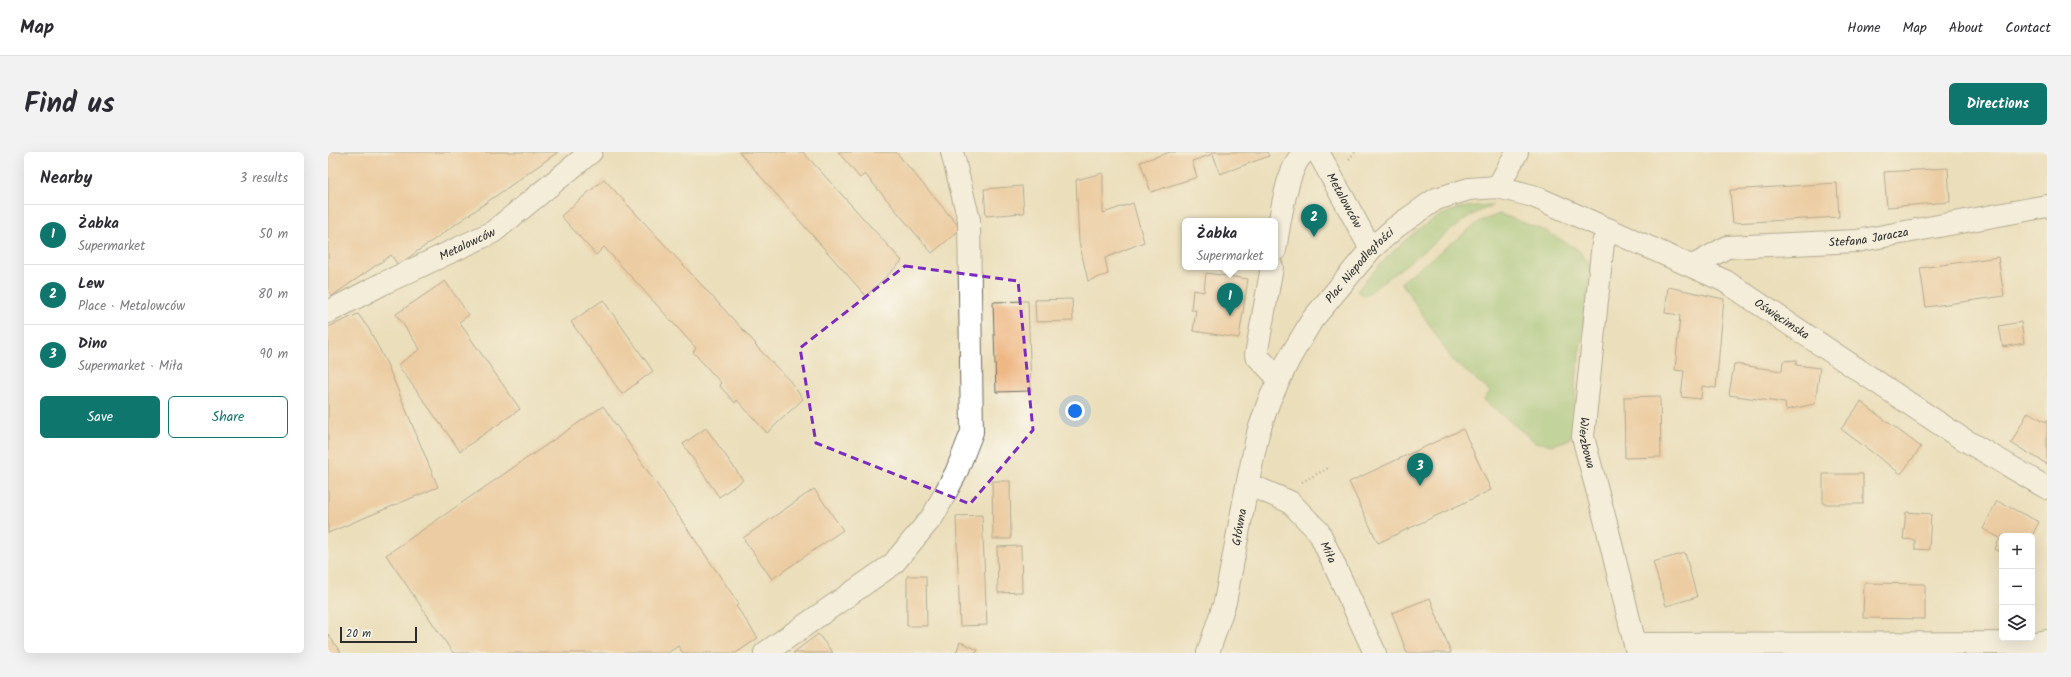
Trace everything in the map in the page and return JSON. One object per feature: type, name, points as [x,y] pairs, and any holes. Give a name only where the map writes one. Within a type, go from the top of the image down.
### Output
[{"type":"street","name":"Metalowców","points":[[328,312],[382,284],[493,232],[591,152]]},
{"type":"street","points":[[765,653],[893,564],[933,516],[956,473],[972,432],[969,220],[952,152]]},
{"type":"street","points":[[1278,234],[1286,190],[1299,156],[1305,152]]},
{"type":"street","name":"Metalowców","points":[[1318,152],[1371,249]]},
{"type":"street","points":[[1498,187],[1517,152]]},
{"type":"street","name":"Plac Niepodległości","points":[[1268,401],[1312,320],[1371,249],[1396,227],[1436,199],[1469,189],[1498,187]]},
{"type":"street","name":"Oświęcimska","points":[[1498,187],[1533,196],[1725,281],[1752,297],[1958,436],[2047,488]]},
{"type":"street","name":"Stefana Jaracza","points":[[1693,266],[1727,247],[1856,241],[2047,206]]},
{"type":"street","name":"Wierzbowa","points":[[1610,230],[1603,243],[1583,437],[1607,527],[1636,648]]},
{"type":"street","points":[[1271,270],[1256,355],[1279,379]]},
{"type":"street","name":"Główna","points":[[1208,653],[1225,602],[1246,486],[1258,433],[1268,401]]},
{"type":"street","name":"Miła","points":[[1246,486],[1262,490],[1290,502],[1319,532],[1375,653]]},
{"type":"street","points":[[1636,648],[2035,643],[2047,641]]},
{"type":"path","points":[[1349,159],[1355,152]]},
{"type":"path","points":[[1300,483],[1330,467]]},
{"type":"highlighted area","points":[[905,266],[1018,281],[1033,430],[970,504],[816,443],[800,348]]},
{"type":"green space","points":[[1493,205],[1468,217],[1365,296],[1357,291],[1396,248],[1431,221],[1448,212],[1461,208]]},
{"type":"green space","points":[[1500,214],[1546,231],[1577,249],[1591,265],[1575,388],[1576,421],[1573,432],[1568,440],[1553,445],[1535,442],[1484,400],[1490,391],[1453,361],[1401,282],[1480,221]]},
{"type":"building","points":[[328,152],[558,152],[398,265],[391,255],[332,296],[328,291]]},
{"type":"building","points":[[739,152],[803,152],[902,261],[866,296]]},
{"type":"building","points":[[838,152],[896,152],[961,229],[932,253],[865,174],[860,178]]},
{"type":"building","points":[[1170,152],[1267,152],[1269,156],[1220,174],[1213,154],[1192,161],[1197,177],[1151,192],[1140,162]]},
{"type":"building","points":[[1948,168],[1950,202],[1887,207],[1884,172]]},
{"type":"building","points":[[1103,173],[1103,213],[1133,203],[1144,242],[1105,258],[1108,274],[1088,281],[1079,242],[1076,180]]},
{"type":"building","points":[[604,179],[756,344],[755,345],[790,381],[803,399],[767,433],[737,400],[735,403],[719,385],[721,383],[693,352],[696,348],[604,247],[596,255],[561,216]]},
{"type":"building","points":[[1837,183],[1839,217],[1733,223],[1730,190]]},
{"type":"building","points":[[1022,186],[1024,213],[986,216],[984,189]]},
{"type":"building","points":[[1998,257],[2004,296],[1926,307],[1920,268]]},
{"type":"building","points":[[1206,273],[1248,279],[1239,338],[1193,331],[1196,310],[1191,310],[1193,290],[1204,292]]},
{"type":"building","points":[[445,281],[469,315],[459,322],[520,409],[460,451],[398,365],[420,349],[396,314]]},
{"type":"building","points":[[1668,287],[1724,299],[1716,388],[1702,386],[1701,399],[1681,397],[1684,371],[1675,370],[1680,315],[1665,313]]},
{"type":"building","points":[[1072,299],[1073,321],[1036,322],[1035,300]]},
{"type":"building","points":[[603,300],[653,371],[622,394],[571,322]]},
{"type":"building","points":[[1028,301],[1031,391],[996,392],[993,302]]},
{"type":"building","points":[[358,314],[369,329],[387,364],[438,487],[328,533],[328,327]]},
{"type":"building","points":[[2021,322],[2024,343],[2003,347],[1999,326]]},
{"type":"building","points":[[1797,360],[1796,365],[1820,368],[1815,404],[1786,410],[1785,403],[1729,395],[1734,364],[1782,371],[1783,361]]},
{"type":"building","points":[[1660,396],[1661,457],[1625,458],[1624,397]]},
{"type":"building","points":[[1861,402],[1921,447],[1901,474],[1841,429]]},
{"type":"building","points":[[603,406],[739,604],[736,606],[758,638],[736,653],[683,653],[678,646],[668,653],[453,653],[386,555]]},
{"type":"building","points":[[2028,412],[2046,422],[2047,420],[2047,464],[2011,443]]},
{"type":"building","points":[[706,428],[743,480],[719,497],[683,444]]},
{"type":"building","points":[[1463,429],[1491,490],[1378,543],[1349,482]]},
{"type":"building","points":[[1823,474],[1863,474],[1863,504],[1823,504]]},
{"type":"building","points":[[992,481],[1010,481],[1011,539],[993,539]]},
{"type":"building","points":[[814,489],[843,530],[772,579],[743,538]]},
{"type":"building","points":[[1997,501],[2039,522],[2034,533],[1999,533],[1999,537],[1983,529]]},
{"type":"building","points":[[1906,512],[1931,514],[1929,550],[1915,549],[1915,540],[1903,539]]},
{"type":"building","points":[[982,515],[987,625],[960,626],[956,516]]},
{"type":"building","points":[[1999,540],[1999,551],[1995,549]]},
{"type":"building","points":[[1021,546],[1022,592],[998,593],[997,547]]},
{"type":"building","points":[[1685,553],[1697,597],[1666,606],[1653,562]]},
{"type":"building","points":[[907,576],[926,576],[927,626],[907,626]]},
{"type":"building","points":[[1864,583],[1925,584],[1925,619],[1863,618]]},
{"type":"building","points":[[1430,598],[1451,653],[1407,653],[1392,613]]},
{"type":"building","points":[[328,634],[341,653],[328,653]]},
{"type":"building","points":[[818,634],[833,653],[793,653]]},
{"type":"building","points":[[960,642],[978,650],[976,653],[956,653]]},
{"type":"place","name":"Lew","points":[[1314,237]]},
{"type":"place","name":"Żabka","points":[[1230,316]]},
{"type":"place","name":"Dino","points":[[1420,486]]}]
